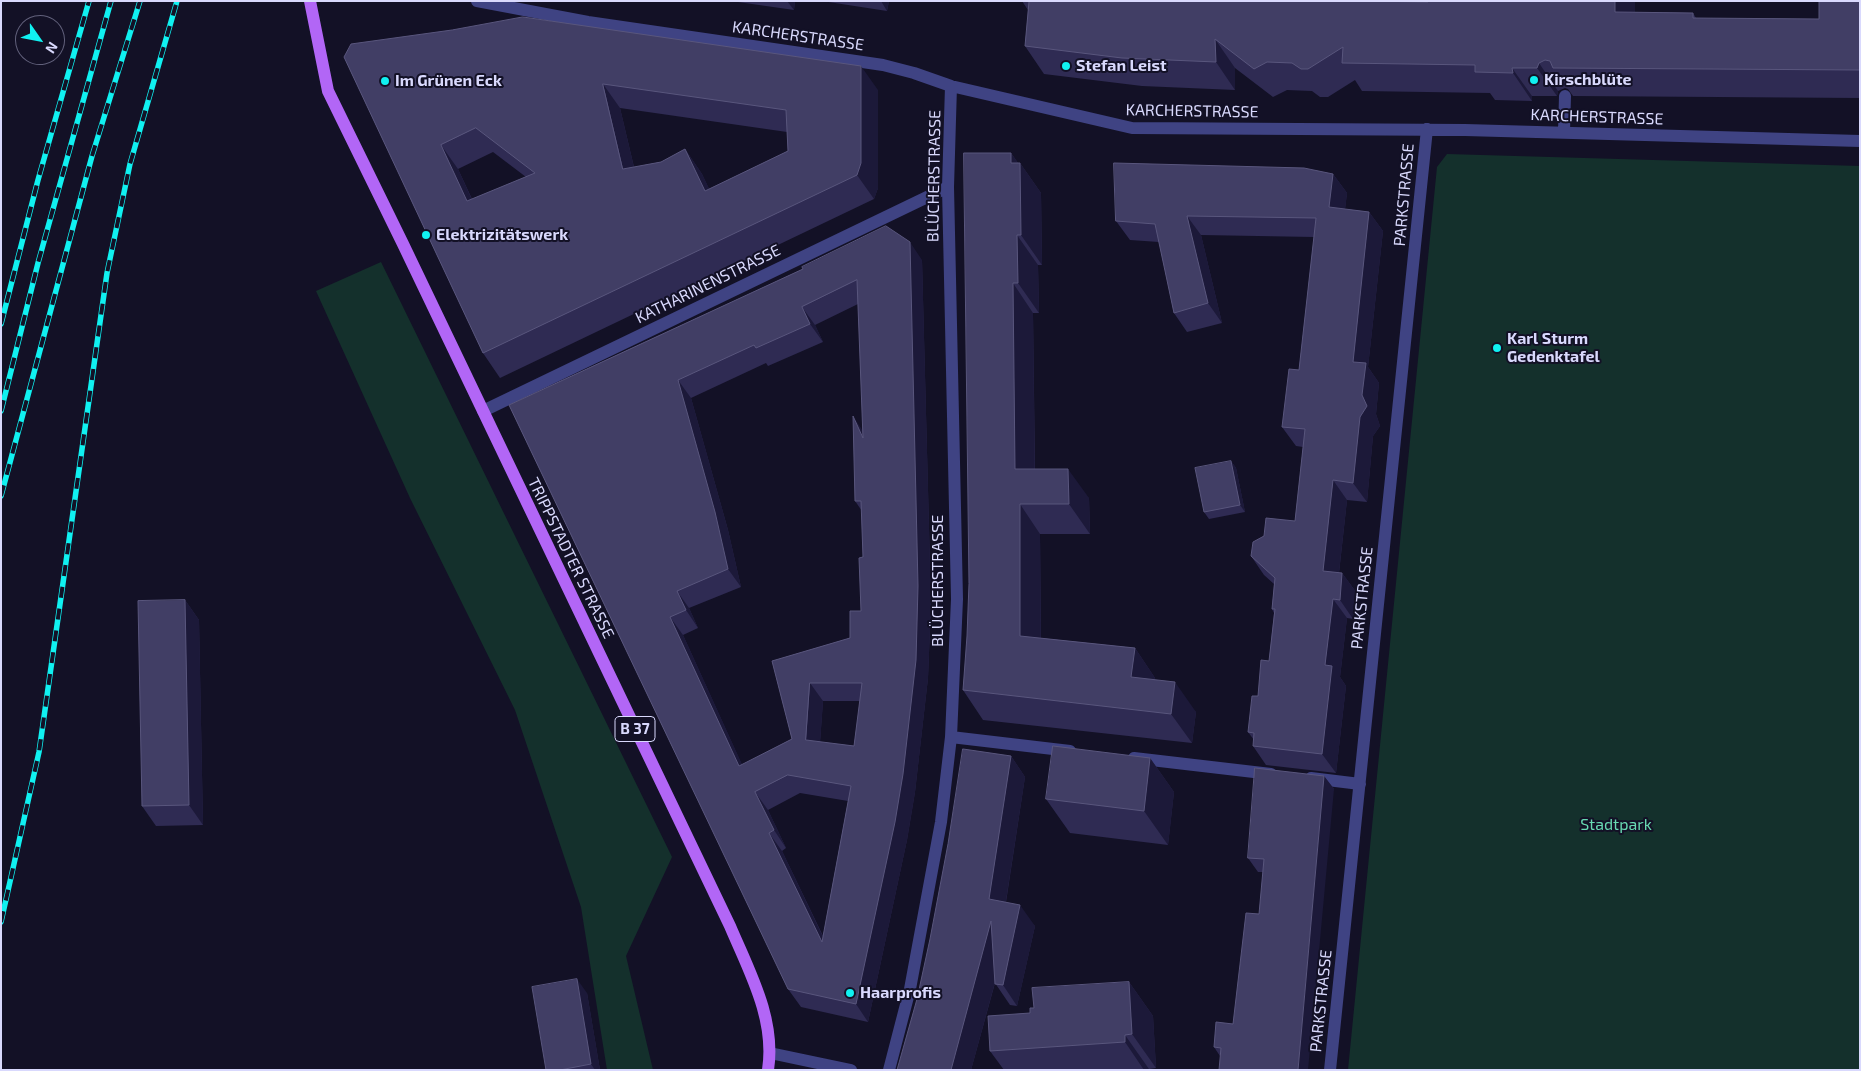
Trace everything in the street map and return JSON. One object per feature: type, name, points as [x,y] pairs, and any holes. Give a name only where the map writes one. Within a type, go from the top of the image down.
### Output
[{"type":"main road","name":"TRIPPSTADTER STRASSE","points":[[310,1],[328,91],[730,926],[753,980],[766,1017],[770,1053]]},
{"type":"main road","name":"B 37","points":[[768,1070],[770,1053]]},
{"type":"street","name":"KARCHERSTRASSE","points":[[477,1],[588,22],[883,65],[914,73],[951,86],[1132,128],[1427,129],[1860,141]]},
{"type":"street","name":"BLÜCHERSTRASSE","points":[[889,1070],[910,989],[941,822],[951,738],[957,599],[948,187],[951,86]]},
{"type":"street","points":[[1564,132],[1565,96]]},
{"type":"street","name":"PARKSTRASSE","points":[[1330,1070],[1427,129]]},
{"type":"street","name":"KATHARINENSTRASSE","points":[[483,411],[948,187]]},
{"type":"street","points":[[951,738],[1083,752]]},
{"type":"street","points":[[1122,757],[1360,784]]},
{"type":"street","points":[[770,1053],[851,1070]]},
{"type":"green space","name":"Stadtpark","points":[[1447,154],[1860,166],[1860,1070],[1348,1070],[1437,167]]},
{"type":"green space","points":[[381,262],[672,857],[626,956],[653,1070],[607,1070],[581,907],[515,710],[410,498],[316,291]]},
{"type":"building","points":[[1025,1],[1615,1],[1615,12],[1693,13],[1693,18],[1819,19],[1819,1],[1860,1],[1860,70],[1553,68],[1550,61],[1545,60],[1539,63],[1537,68],[1512,68],[1513,73],[1475,72],[1475,65],[1342,63],[1343,47],[1308,69],[1301,69],[1292,63],[1267,62],[1254,69],[1215,39],[1216,62],[1122,58],[1025,46],[1029,2]]},
{"type":"building","points":[[523,17],[861,66],[861,163],[857,175],[483,353],[344,57],[351,44],[452,30]],"holes":[[[603,84],[786,110],[788,151],[705,191],[685,149],[661,162],[623,169]],[[476,128],[535,173],[467,201],[441,145]]]},
{"type":"building","points":[[964,153],[1011,153],[1011,163],[1020,163],[1021,235],[1017,235],[1018,283],[1013,283],[1015,469],[1068,469],[1069,504],[1020,504],[1020,636],[1135,648],[1131,677],[1175,682],[1171,714],[963,690],[969,584]]},
{"type":"building","points":[[1114,163],[1304,168],[1333,174],[1329,207],[1369,212],[1353,362],[1366,363],[1362,395],[1367,406],[1360,417],[1353,483],[1333,480],[1323,571],[1342,573],[1340,600],[1333,599],[1325,665],[1332,666],[1322,754],[1253,746],[1254,733],[1248,732],[1252,696],[1258,696],[1261,660],[1269,661],[1275,609],[1272,609],[1275,578],[1251,556],[1253,542],[1264,536],[1266,518],[1295,521],[1305,429],[1282,427],[1289,369],[1299,370],[1316,218],[1187,216],[1208,303],[1174,313],[1155,224],[1116,221]]},
{"type":"building","points":[[886,226],[910,242],[918,586],[916,660],[903,774],[895,822],[856,1004],[788,989],[509,405],[803,269],[802,267]],"holes":[[[857,280],[863,438],[853,416],[855,501],[861,501],[863,557],[859,558],[861,611],[850,611],[850,638],[772,661],[792,739],[739,766],[670,617],[686,610],[677,591],[728,569],[715,512],[678,380],[754,345],[756,348],[810,324],[802,307]],[[810,683],[862,683],[854,746],[806,740]],[[788,775],[851,786],[822,942],[769,833],[774,830],[755,792]]]},
{"type":"building","points":[[1231,461],[1240,505],[1204,512],[1195,468]]},
{"type":"building","points":[[185,600],[189,805],[142,806],[138,601]]},
{"type":"building","points":[[1053,746],[1150,758],[1144,811],[1046,799]]},
{"type":"building","points":[[963,749],[1011,756],[989,899],[1020,905],[1003,985],[995,984],[991,921],[951,1070],[897,1070],[917,999],[930,939]]},
{"type":"building","points":[[1255,768],[1324,776],[1298,1070],[1219,1070],[1221,1048],[1214,1047],[1216,1022],[1233,1024],[1246,913],[1259,914],[1264,859],[1248,858]]},
{"type":"building","points":[[577,979],[591,1064],[560,1070],[546,1070],[532,987]]},
{"type":"building","points":[[1129,982],[1132,1034],[1125,1035],[1125,1042],[990,1051],[988,1016],[1030,1013],[1030,1008],[1034,1008],[1032,988]]},
{"type":"railway","points":[[1,324],[38,180],[89,1]]},
{"type":"railway","points":[[1,411],[38,263],[111,1]]},
{"type":"railway","points":[[1,496],[92,156],[140,1]]},
{"type":"railway","points":[[1,922],[39,752],[107,273],[130,164],[177,1]]},
{"type":"place","name":"Stefan Leist","points":[[1066,66]]},
{"type":"place","name":"Kirschblüte","points":[[1534,80]]},
{"type":"place","name":"Im Grünen Eck","points":[[385,81]]},
{"type":"place","name":"Elektrizitätswerk","points":[[426,235]]},
{"type":"place","name":"Karl Sturm Gedenktafel","points":[[1497,348]]},
{"type":"place","name":"Haarprofis","points":[[850,993]]}]
